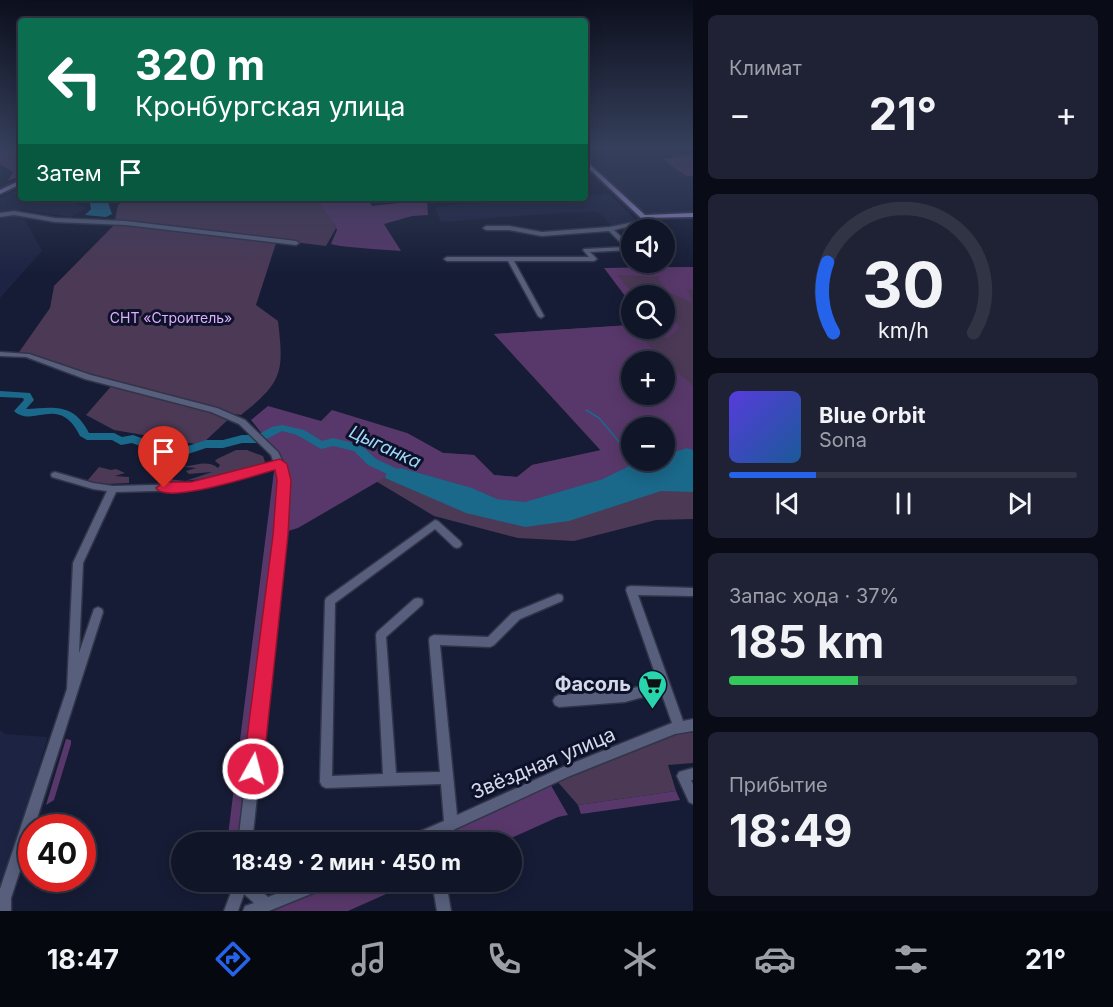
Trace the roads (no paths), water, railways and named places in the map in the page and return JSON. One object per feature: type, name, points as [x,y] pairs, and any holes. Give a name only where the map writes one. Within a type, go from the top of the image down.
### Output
[{"type":"main road","points":[[616,191],[646,218],[693,215]]},
{"type":"street","points":[[0,215],[14,213],[55,220],[126,223],[296,243]]},
{"type":"street","points":[[486,228],[509,228],[542,234],[610,229],[638,224],[646,221],[646,218]]},
{"type":"street","points":[[447,260],[594,259],[586,250],[630,249],[610,229]]},
{"type":"street","points":[[510,259],[541,316]]},
{"type":"street","points":[[0,354],[27,355],[88,377],[214,410],[242,422],[271,448],[280,464],[284,480],[280,535],[246,832]]},
{"type":"street","points":[[55,475],[113,489],[191,487],[280,464]]},
{"type":"street","points":[[72,687],[78,563],[113,489]]},
{"type":"street","points":[[447,778],[326,782],[330,601],[435,524],[458,544]]},
{"type":"street","points":[[680,727],[631,590],[693,592]]},
{"type":"street","points":[[452,824],[434,640],[490,642],[516,616],[558,598]]},
{"type":"street","points":[[390,780],[381,635],[418,602]]},
{"type":"street","points":[[4,911],[4,898],[98,612]]},
{"type":"street","points":[[559,701],[625,696],[664,686]]},
{"type":"street","name":"Звёздная улица","points":[[439,832],[567,771],[680,727],[693,725]]},
{"type":"street","points":[[688,775],[693,798]]},
{"type":"street","points":[[231,911],[238,892]]},
{"type":"street","points":[[249,892],[261,908],[299,892]]},
{"type":"street","points":[[441,892],[444,911]]},
{"type":"waterway","name":"Цыганка","points":[[0,394],[27,395],[29,400],[19,411],[23,413],[59,410],[80,423],[87,436],[114,437],[121,441],[133,439],[143,443],[167,440],[175,450],[188,450],[206,444],[259,439],[282,428],[300,432],[321,445],[333,442],[357,448],[372,462],[400,475]]},
{"type":"waterway","points":[[586,410],[599,418],[621,444]]},
{"type":"place","name":"Фасоль","points":[[652,710]]},
{"type":"park label","name":"СНТ «Строитель»","points":[[171,318]]}]
